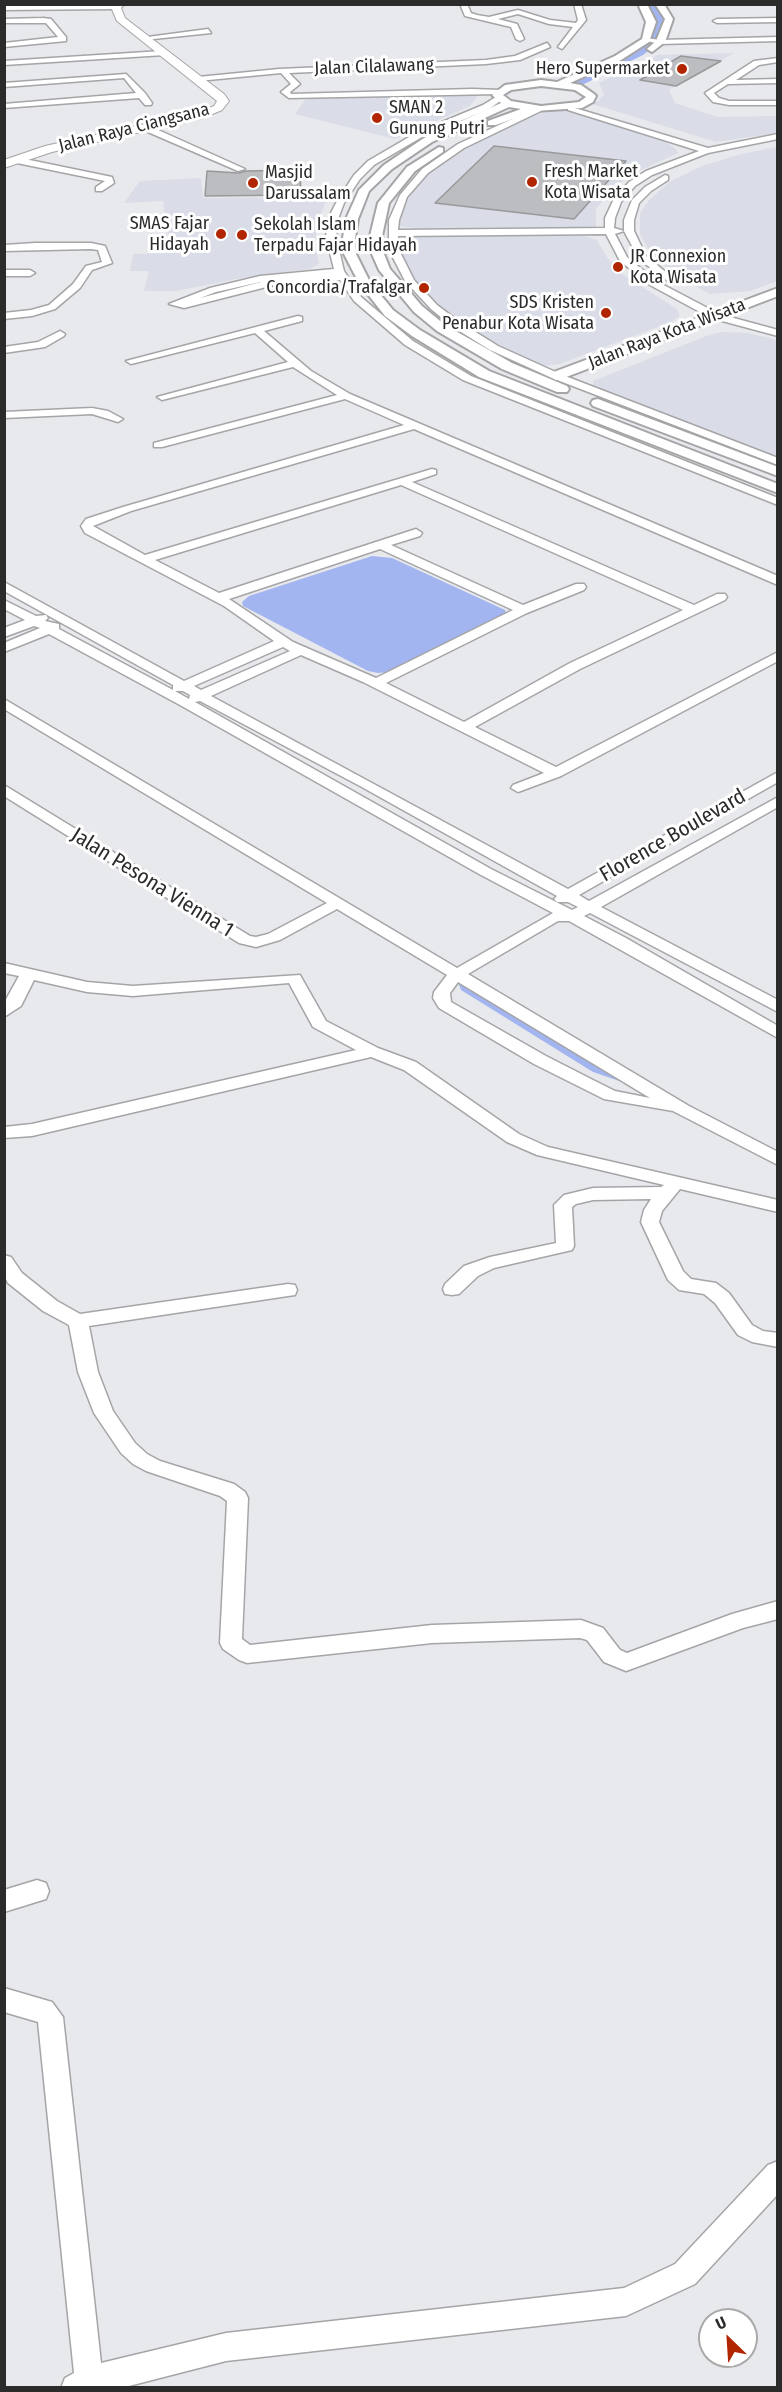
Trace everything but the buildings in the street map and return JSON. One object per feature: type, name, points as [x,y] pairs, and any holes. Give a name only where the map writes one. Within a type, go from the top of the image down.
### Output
[{"type":"main road","name":"Jalan Raya Ciangsana","points":[[8,163],[49,148],[199,116],[218,108],[223,101],[198,78],[121,19],[118,6]]},
{"type":"street","points":[[463,4],[471,16],[514,26],[520,39]]},
{"type":"street","points":[[562,47],[579,25],[583,15],[577,4]]},
{"type":"street","points":[[642,4],[651,22],[646,40]]},
{"type":"street","points":[[578,87],[647,53],[660,42],[669,19],[659,4]]},
{"type":"street","points":[[4,8],[118,6]]},
{"type":"street","points":[[489,19],[518,8],[549,22],[579,25]]},
{"type":"street","points":[[741,12],[747,20]]},
{"type":"street","points":[[717,21],[777,20]]},
{"type":"street","points":[[4,21],[48,21],[63,39],[4,45]]},
{"type":"street","points":[[144,38],[208,31]]},
{"type":"street","points":[[560,84],[618,58],[646,40],[660,42],[777,39]]},
{"type":"street","name":"Jalan Cilalawang","points":[[198,78],[283,70],[486,62],[517,58],[547,45]]},
{"type":"street","points":[[5,62],[93,58],[159,50]]},
{"type":"street","points":[[777,60],[757,63],[709,93],[710,97],[735,104],[777,103]]},
{"type":"street","points":[[283,70],[296,84],[285,92],[289,96],[472,91],[536,109]]},
{"type":"street","points":[[4,85],[126,76],[148,103]]},
{"type":"street","points":[[727,82],[777,81]]},
{"type":"street","points":[[777,472],[507,366],[441,328],[418,309],[386,270],[378,254],[376,237],[378,222],[384,203],[411,169],[462,137],[536,109],[571,108],[582,105],[591,96],[578,87],[560,84],[522,84],[388,167],[364,190],[352,219],[349,238],[351,254],[358,271],[375,297],[412,338],[484,374],[777,489]]},
{"type":"street","points":[[4,106],[142,95]]},
{"type":"street","points":[[502,98],[419,135],[371,163],[357,177],[340,203],[333,219],[331,237],[341,274],[357,299],[467,378],[777,502]]},
{"type":"street","points":[[582,105],[722,152]]},
{"type":"street","points":[[571,108],[706,151],[722,152],[777,143]]},
{"type":"street","points":[[536,109],[461,146],[425,171],[404,197],[394,220],[394,250],[410,281],[457,325],[479,339],[556,376],[777,462]]},
{"type":"street","points":[[144,127],[241,168]]},
{"type":"street","points":[[711,306],[657,272],[642,257],[629,231],[629,219],[635,202],[648,189],[669,175],[722,152],[777,136]]},
{"type":"street","points":[[706,151],[662,167],[632,184],[617,201],[609,231],[623,259],[632,268],[654,283],[711,306]]},
{"type":"street","points":[[8,163],[109,179],[110,183],[99,189]]},
{"type":"street","points":[[384,203],[404,197]]},
{"type":"street","points":[[378,222],[393,233],[629,231]]},
{"type":"street","points":[[331,237],[349,238]]},
{"type":"street","points":[[4,248],[91,246],[102,248],[107,263],[89,268],[77,286],[52,307],[32,313],[4,316]]},
{"type":"street","points":[[358,271],[386,270]]},
{"type":"street","points":[[4,273],[30,273]]},
{"type":"street","points":[[341,274],[278,281],[184,305],[174,304],[213,290],[260,279],[341,274]]},
{"type":"street","name":"Jalan Raya Kota Wisata","points":[[617,367],[732,316],[777,292]]},
{"type":"street","points":[[403,293],[426,298]]},
{"type":"street","name":"Jalan Raya Kota Wisata","points":[[556,376],[711,306],[732,316],[749,316],[777,305]]},
{"type":"street","points":[[732,316],[777,333]]},
{"type":"street","points":[[749,316],[777,325]]},
{"type":"street","points":[[131,361],[298,319]]},
{"type":"street","points":[[256,329],[295,363],[346,396],[777,581]]},
{"type":"street","points":[[4,350],[40,345],[60,334]]},
{"type":"street","points":[[162,397],[295,363]]},
{"type":"street","name":"Jalan Raya Kota Wisata","points":[[576,384],[597,376]]},
{"type":"street","points":[[158,445],[346,396]]},
{"type":"street","points":[[530,404],[560,405]]},
{"type":"street","points":[[4,415],[92,411],[118,419]]},
{"type":"street","points":[[412,426],[127,509],[90,522],[87,526],[89,530],[218,598],[300,651],[375,683],[556,773]]},
{"type":"street","points":[[145,559],[432,471]]},
{"type":"street","points":[[401,481],[694,610]]},
{"type":"street","points":[[218,598],[416,533]]},
{"type":"street","points":[[381,545],[523,610]]},
{"type":"street","points":[[4,586],[202,694],[281,740],[365,783],[569,896],[777,1007]]},
{"type":"street","points":[[375,683],[523,610],[580,587]]},
{"type":"street","points":[[463,728],[575,666],[721,597]]},
{"type":"street","points":[[4,604],[185,702],[554,911],[573,916],[620,941],[777,1034]]},
{"type":"street","points":[[4,633],[52,614]]},
{"type":"street","points":[[4,648],[67,621]]},
{"type":"street","points":[[168,693],[284,642]]},
{"type":"street","points":[[185,702],[300,651]]},
{"type":"street","points":[[519,788],[556,773],[777,657]]},
{"type":"street","points":[[4,702],[683,1110],[777,1159]]},
{"type":"street","name":"Florence Boulevard","points":[[456,975],[554,911],[569,896],[777,776]]},
{"type":"street","name":"Jalan Pesona Vienna 1","points":[[4,789],[245,940],[256,942],[274,937],[338,903]]},
{"type":"street","name":"Florence Boulevard","points":[[573,916],[777,801]]},
{"type":"street","points":[[4,968],[87,987],[133,991],[294,978],[319,1024],[372,1052],[410,1066],[513,1138],[543,1151],[777,1206]]},
{"type":"street","points":[[4,1012],[15,1003],[29,972]]},
{"type":"street","points":[[456,975],[442,992],[441,998],[445,1005],[540,1060],[610,1095],[683,1110]]},
{"type":"street","points":[[4,1134],[32,1130],[372,1052]]},
{"type":"street","points":[[682,1182],[665,1193],[653,1210],[650,1222],[675,1275],[686,1285],[709,1288],[722,1298],[745,1330],[759,1337],[777,1340]]},
{"type":"street","points":[[452,1288],[471,1271],[490,1263],[558,1250],[565,1246],[563,1205],[570,1199],[593,1194],[665,1193]]},
{"type":"street","points":[[4,1261],[15,1278],[50,1306],[78,1321],[288,1290]]},
{"type":"street","points":[[78,1321],[88,1372],[104,1413],[128,1448],[140,1459],[153,1466],[227,1490],[238,1498],[231,1643],[247,1654],[432,1634],[580,1629],[595,1634],[612,1656],[626,1662],[740,1620],[777,1610]]},
{"type":"street","points":[[4,1901],[37,1891]]},
{"type":"street","points":[[4,2000],[43,2010],[50,2017],[82,2384],[226,2347],[626,2302],[684,2274],[777,2175]]},
{"type":"shaded area","points":[[642,5],[659,5],[669,19],[660,42],[643,55],[578,87],[560,84],[618,58],[646,40],[651,22]]},
{"type":"shaded area","points":[[734,53],[669,90],[675,103],[718,117],[777,116],[777,133],[716,142],[589,103],[599,101],[604,94],[599,83],[658,55]]},
{"type":"shaded area","name":"SMAN 2 Gunung Putri","points":[[481,91],[470,106],[395,139],[295,114],[307,97]]},
{"type":"shaded area","points":[[567,109],[667,143],[678,153],[630,175],[611,191],[596,209],[596,227],[414,228],[400,226],[392,220],[406,191],[438,162],[474,140],[527,118]]},
{"type":"shaded area","points":[[777,147],[777,281],[750,291],[710,294],[674,274],[651,254],[640,234],[640,213],[650,199],[671,181],[702,166],[741,154]]},
{"type":"shaded area","name":"Sekolah Islam Terpadu Fajar Hidayah","points":[[201,178],[203,198],[327,197],[317,226],[315,244],[319,263],[310,269],[247,277],[176,291],[144,291],[149,271],[130,271],[133,254],[170,253],[163,201],[124,203],[140,181]]},
{"type":"shaded area","points":[[581,235],[597,240],[606,256],[622,274],[677,309],[680,316],[671,322],[560,364],[540,366],[478,339],[416,291],[396,244],[402,239],[415,236]]},
{"type":"shaded area","points":[[723,332],[748,333],[777,340],[777,461],[593,390],[593,381],[709,335]]},
{"type":"shaded area","points":[[372,556],[392,558],[505,610],[507,616],[390,672],[378,673],[368,671],[243,606],[242,602],[249,596]]},
{"type":"shaded area","points":[[458,982],[637,1087],[593,1072],[461,990]]},
{"type":"place","name":"Hero Supermarket","points":[[682,69]]},
{"type":"place","name":"SMAN 2 Gunung Putri","points":[[377,118]]},
{"type":"place","name":"Fresh Market Kota Wisata","points":[[532,182]]},
{"type":"place","name":"Masjid Darussalam","points":[[253,183]]},
{"type":"place","name":"SMAS Fajar Hidayah","points":[[221,234]]},
{"type":"place","name":"Sekolah Islam Terpadu Fajar Hidayah","points":[[242,235]]},
{"type":"place","name":"JR Connexion Kota Wisata","points":[[618,267]]},
{"type":"place","name":"Concordia/Trafalgar","points":[[424,288]]},
{"type":"place","name":"SDS Kristen Penabur Kota Wisata","points":[[606,313]]}]
